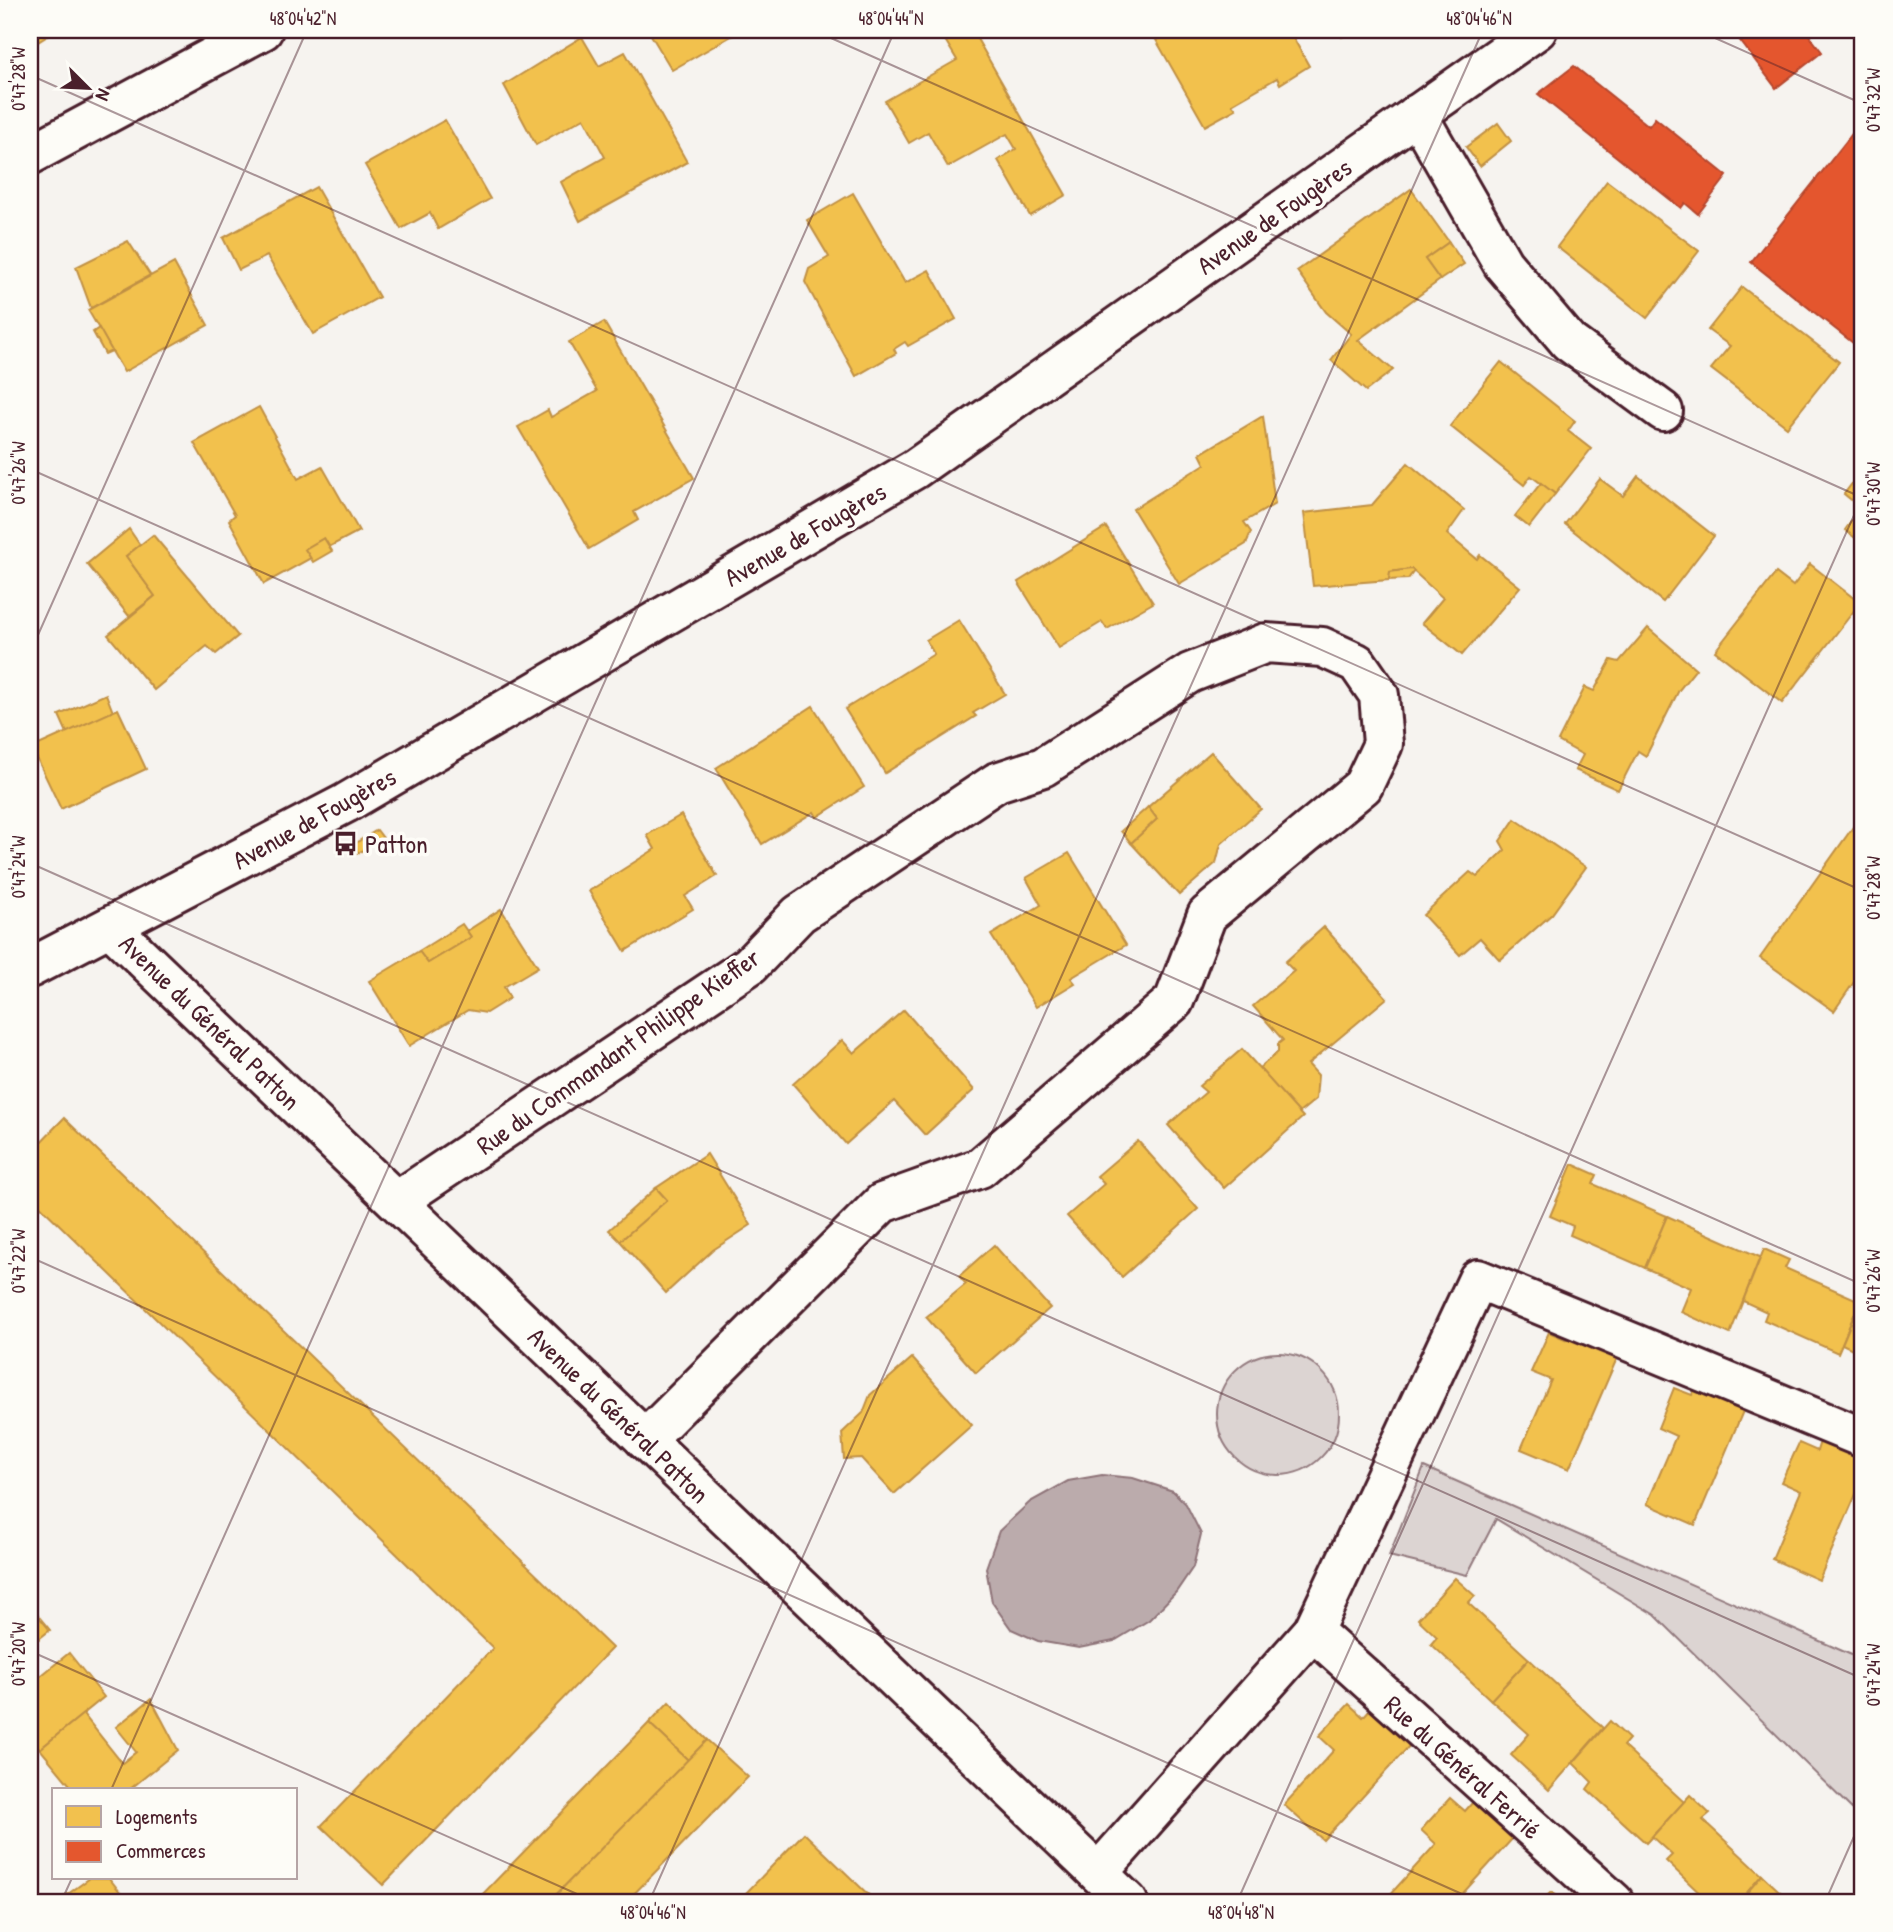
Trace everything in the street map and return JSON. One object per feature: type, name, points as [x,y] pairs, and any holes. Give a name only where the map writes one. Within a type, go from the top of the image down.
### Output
[{"type":"street","points":[[30,155],[263,30]]},
{"type":"street","name":"Avenue de Fougères","points":[[30,968],[346,803],[915,469],[1537,30]]},
{"type":"street","points":[[1417,114],[1503,264],[1569,342],[1662,411]]},
{"type":"street","name":"Rue du Commandant Philippe Kieffer","points":[[397,1201],[750,965],[799,914],[997,782],[1043,767],[1189,673],[1266,643],[1322,647],[1357,663],[1379,695],[1383,744],[1363,786],[1207,915],[1174,1001],[980,1168],[882,1203],[645,1440]]},
{"type":"street","name":"Avenue du Général Patton","points":[[110,927],[1128,1902]]},
{"type":"street","points":[[1098,1873],[1313,1631],[1478,1279],[1863,1438]]},
{"type":"street","name":"Rue du Général Ferrié","points":[[1313,1631],[1614,1902]]},
{"type":"shaded area","points":[[1278,1353],[1301,1358],[1321,1371],[1334,1391],[1339,1414],[1334,1437],[1321,1457],[1301,1470],[1278,1475],[1255,1470],[1235,1457],[1222,1437],[1217,1414],[1222,1391],[1235,1371],[1255,1358]]},
{"type":"shaded area","points":[[1424,1467],[1863,1660],[1863,1820],[1655,1615],[1496,1519],[1467,1575],[1389,1556]]},
{"type":"shaded area","points":[[1102,1475],[1133,1478],[1173,1491],[1186,1504],[1201,1534],[1193,1567],[1176,1592],[1149,1620],[1114,1641],[1079,1648],[1038,1641],[1011,1629],[992,1602],[986,1568],[999,1531],[1030,1502],[1068,1481]]},
{"type":"building: Logements","points":[[30,30],[57,30],[30,47]]},
{"type":"building: Logements","points":[[648,30],[742,30],[672,70]]},
{"type":"building: Logements","points":[[953,30],[972,30],[1066,195],[1030,216],[998,160],[1016,149],[1007,134],[948,167],[928,132],[909,143],[885,101],[957,60],[942,35]]},
{"type":"building: Logements","points":[[1174,30],[1190,30],[1194,37],[1207,30],[1289,30],[1309,66],[1280,84],[1277,78],[1232,104],[1236,109],[1205,126],[1156,40]]},
{"type":"building: Logements","points":[[1338,30],[1354,30],[1342,37]]},
{"type":"building: Logements","points":[[582,37],[599,66],[625,52],[687,162],[580,221],[561,182],[605,157],[584,118],[536,145],[504,85]]},
{"type":"building: Logements","points":[[445,120],[490,199],[438,229],[430,213],[401,229],[365,165]]},
{"type":"building: Logements","points":[[1498,123],[1511,141],[1480,166],[1466,147]]},
{"type":"building: Logements","points":[[1607,181],[1699,251],[1647,318],[1557,247]]},
{"type":"building: Logements","points":[[316,187],[379,297],[313,334],[267,256],[239,270],[223,238]]},
{"type":"building: Logements","points":[[1411,189],[1449,242],[1425,259],[1440,280],[1358,340],[1393,370],[1366,391],[1331,360],[1351,334],[1326,312],[1297,271]]},
{"type":"building: Logements","points":[[853,193],[905,283],[929,270],[956,319],[908,346],[905,342],[894,349],[896,353],[856,376],[805,282],[809,269],[829,257],[807,220]]},
{"type":"building: Logements","points":[[128,241],[150,275],[91,308],[76,267]]},
{"type":"building: Logements","points":[[1449,242],[1464,264],[1440,280],[1425,259]]},
{"type":"building: Logements","points":[[174,263],[208,325],[124,372],[88,310]]},
{"type":"building: Logements","points":[[1742,287],[1839,362],[1787,427],[1711,369],[1730,346],[1708,330]]},
{"type":"building: Logements","points":[[604,322],[694,478],[634,512],[638,520],[589,549],[518,427],[548,410],[551,417],[597,391],[569,342]]},
{"type":"building: Logements","points":[[99,328],[112,351],[105,354],[93,332]]},
{"type":"building: Logements","points":[[1501,362],[1575,421],[1568,431],[1591,449],[1555,494],[1531,476],[1524,485],[1450,426]]},
{"type":"building: Logements","points":[[259,407],[298,479],[322,466],[359,531],[329,547],[324,538],[305,549],[311,558],[264,584],[229,520],[235,515],[194,443]]},
{"type":"building: Logements","points":[[1263,416],[1275,504],[1244,522],[1251,532],[1246,544],[1179,584],[1133,509],[1205,464],[1200,454]]},
{"type":"building: Logements","points":[[1408,463],[1464,510],[1447,534],[1477,559],[1480,555],[1520,587],[1462,655],[1422,623],[1443,598],[1411,569],[1390,572],[1389,580],[1313,586],[1304,513],[1372,505]]},
{"type":"building: Logements","points":[[1863,469],[1863,544],[1845,530],[1861,508],[1844,494]]},
{"type":"building: Logements","points":[[1638,476],[1714,536],[1663,602],[1565,524],[1600,479],[1623,496]]},
{"type":"building: Logements","points":[[1541,483],[1555,494],[1529,527],[1515,516]]},
{"type":"building: Logements","points":[[1106,527],[1153,603],[1107,629],[1102,622],[1059,648],[1018,582]]},
{"type":"building: Logements","points":[[129,529],[140,545],[126,556],[155,596],[129,616],[87,564]]},
{"type":"building: Logements","points":[[153,535],[238,636],[216,654],[207,646],[154,690],[108,635],[155,596],[126,556]]},
{"type":"building: Logements","points":[[324,538],[332,551],[313,562],[305,549]]},
{"type":"building: Logements","points":[[1810,564],[1860,603],[1782,703],[1715,651],[1776,573],[1793,586]]},
{"type":"building: Logements","points":[[1411,569],[1414,571],[1408,579],[1389,580],[1390,572]]},
{"type":"building: Logements","points":[[959,620],[1005,694],[973,713],[976,716],[885,773],[845,709],[934,654],[926,640]]},
{"type":"building: Logements","points":[[1648,628],[1696,669],[1679,690],[1646,756],[1638,751],[1618,790],[1575,770],[1583,755],[1558,741],[1585,687],[1594,691],[1611,660],[1619,662]]},
{"type":"building: Logements","points":[[106,694],[113,712],[67,733],[59,715]]},
{"type":"building: Logements","points":[[813,706],[864,787],[817,817],[814,812],[762,844],[716,768]]},
{"type":"building: Logements","points":[[118,709],[146,769],[61,809],[32,748]]},
{"type":"building: Logements","points":[[1211,752],[1261,809],[1221,844],[1216,863],[1179,895],[1131,843],[1157,819],[1148,807]]},
{"type":"building: Logements","points":[[1148,807],[1157,819],[1131,843],[1121,831]]},
{"type":"building: Logements","points":[[1863,813],[1863,969],[1834,1011],[1760,958]]},
{"type":"building: Logements","points":[[681,815],[717,876],[685,896],[693,909],[625,951],[589,891],[655,849],[647,835]]},
{"type":"building: Logements","points":[[1515,819],[1586,867],[1552,914],[1500,960],[1480,938],[1460,955],[1423,915],[1470,872],[1477,877],[1505,850],[1500,841]]},
{"type":"building: Logements","points":[[377,830],[383,838],[358,853],[354,844]]},
{"type":"building: Logements","points":[[1069,853],[1126,945],[1071,978],[1075,983],[1036,1007],[991,935],[1041,905],[1026,878]]},
{"type":"building: Logements","points":[[501,909],[538,967],[504,987],[510,998],[486,1013],[468,1010],[409,1046],[369,981],[419,951],[428,963],[471,937],[467,931]]},
{"type":"building: Logements","points":[[462,924],[471,937],[428,963],[419,951]]},
{"type":"building: Logements","points":[[1324,927],[1387,998],[1308,1064],[1318,1075],[1316,1099],[1299,1113],[1259,1068],[1278,1052],[1278,1044],[1283,1040],[1253,1006],[1294,971],[1285,962]]},
{"type":"building: Logements","points":[[904,1010],[974,1090],[925,1135],[894,1101],[846,1144],[793,1084],[842,1040],[854,1053]]},
{"type":"building: Logements","points":[[1242,1049],[1303,1117],[1224,1188],[1168,1125],[1206,1092],[1199,1086]]},
{"type":"building: Logements","points":[[64,1118],[612,1648],[383,1885],[321,1826],[493,1648],[30,1196],[30,1153]]},
{"type":"building: Logements","points":[[1138,1141],[1198,1209],[1122,1277],[1067,1216],[1104,1184],[1097,1176]]},
{"type":"building: Logements","points":[[707,1154],[751,1225],[713,1250],[666,1293],[620,1241],[667,1200],[656,1188]]},
{"type":"building: Logements","points":[[1572,1164],[1597,1175],[1593,1184],[1667,1216],[1645,1268],[1570,1235],[1573,1226],[1550,1216]]},
{"type":"building: Logements","points":[[656,1188],[667,1200],[620,1241],[609,1230]]},
{"type":"building: Logements","points":[[1667,1216],[1760,1257],[1730,1334],[1681,1312],[1691,1288],[1645,1268]]},
{"type":"building: Logements","points":[[994,1245],[1050,1308],[976,1373],[926,1317],[966,1284],[959,1276]]},
{"type":"building: Logements","points":[[1764,1249],[1789,1260],[1785,1268],[1860,1301],[1838,1353],[1764,1320],[1767,1312],[1743,1301]]},
{"type":"building: Logements","points":[[1863,1294],[1863,1354],[1842,1344]]},
{"type":"building: Logements","points":[[1571,1328],[1621,1349],[1569,1469],[1521,1449],[1551,1380],[1531,1372],[1549,1332],[1567,1340]]},
{"type":"building: Logements","points":[[912,1358],[972,1425],[894,1494],[861,1458],[844,1459],[842,1433],[863,1413],[870,1395]]},
{"type":"building: Logements","points":[[1697,1383],[1746,1404],[1695,1525],[1647,1504],[1676,1436],[1658,1428],[1674,1388],[1692,1395]]},
{"type":"building: Logements","points":[[1821,1438],[1863,1457],[1863,1478],[1819,1580],[1772,1559],[1801,1491],[1781,1482],[1799,1443],[1817,1451]]},
{"type":"building: Logements","points":[[1455,1578],[1475,1596],[1468,1603],[1529,1659],[1491,1700],[1431,1644],[1437,1637],[1418,1619]]},
{"type":"building: Logements","points":[[30,1606],[50,1630],[30,1646]]},
{"type":"building: Logements","points":[[69,1653],[104,1697],[40,1749],[30,1736],[30,1681],[32,1683]]},
{"type":"building: Logements","points":[[1529,1659],[1603,1728],[1549,1790],[1511,1755],[1529,1734],[1491,1700]]},
{"type":"building: Logements","points":[[151,1699],[178,1750],[131,1788],[72,1788],[40,1749],[83,1714],[122,1763],[136,1752],[116,1727]]},
{"type":"building: Logements","points":[[669,1702],[707,1740],[688,1760],[649,1723]]},
{"type":"building: Logements","points":[[1349,1704],[1363,1717],[1371,1708],[1411,1744],[1323,1840],[1284,1805],[1334,1750],[1319,1736]]},
{"type":"building: Logements","points":[[1610,1721],[1629,1739],[1623,1746],[1684,1802],[1646,1843],[1587,1789],[1592,1782],[1573,1763]]},
{"type":"building: Logements","points":[[649,1723],[688,1760],[549,1902],[475,1902]]},
{"type":"building: Logements","points":[[707,1740],[748,1777],[626,1902],[549,1902]]},
{"type":"building: Logements","points":[[1690,1795],[1710,1814],[1703,1820],[1762,1875],[1739,1902],[1709,1902],[1666,1861],[1672,1855],[1652,1837]]},
{"type":"building: Logements","points":[[1450,1798],[1465,1811],[1473,1802],[1513,1838],[1455,1902],[1390,1902],[1386,1899],[1436,1844],[1421,1830]]},
{"type":"building: Logements","points":[[804,1833],[876,1902],[756,1902],[746,1893]]},
{"type":"building: Logements","points":[[1762,1875],[1791,1902],[1739,1902]]},
{"type":"building: Logements","points":[[87,1880],[111,1880],[128,1902],[57,1902]]},
{"type":"building: Logements","points":[[1551,1892],[1563,1902],[1541,1902]]},
{"type":"building: Logements","points":[[1574,1895],[1582,1902],[1567,1902]]},
{"type":"building: Commerces","points":[[1732,30],[1805,30],[1822,52],[1776,88]]},
{"type":"building: Commerces","points":[[1574,66],[1649,126],[1655,118],[1727,176],[1698,214],[1685,203],[1681,208],[1538,94]]},
{"type":"building: Commerces","points":[[1863,120],[1863,351],[1751,262]]},
{"type":"place","name":"Patton","points":[[345,843]]}]
